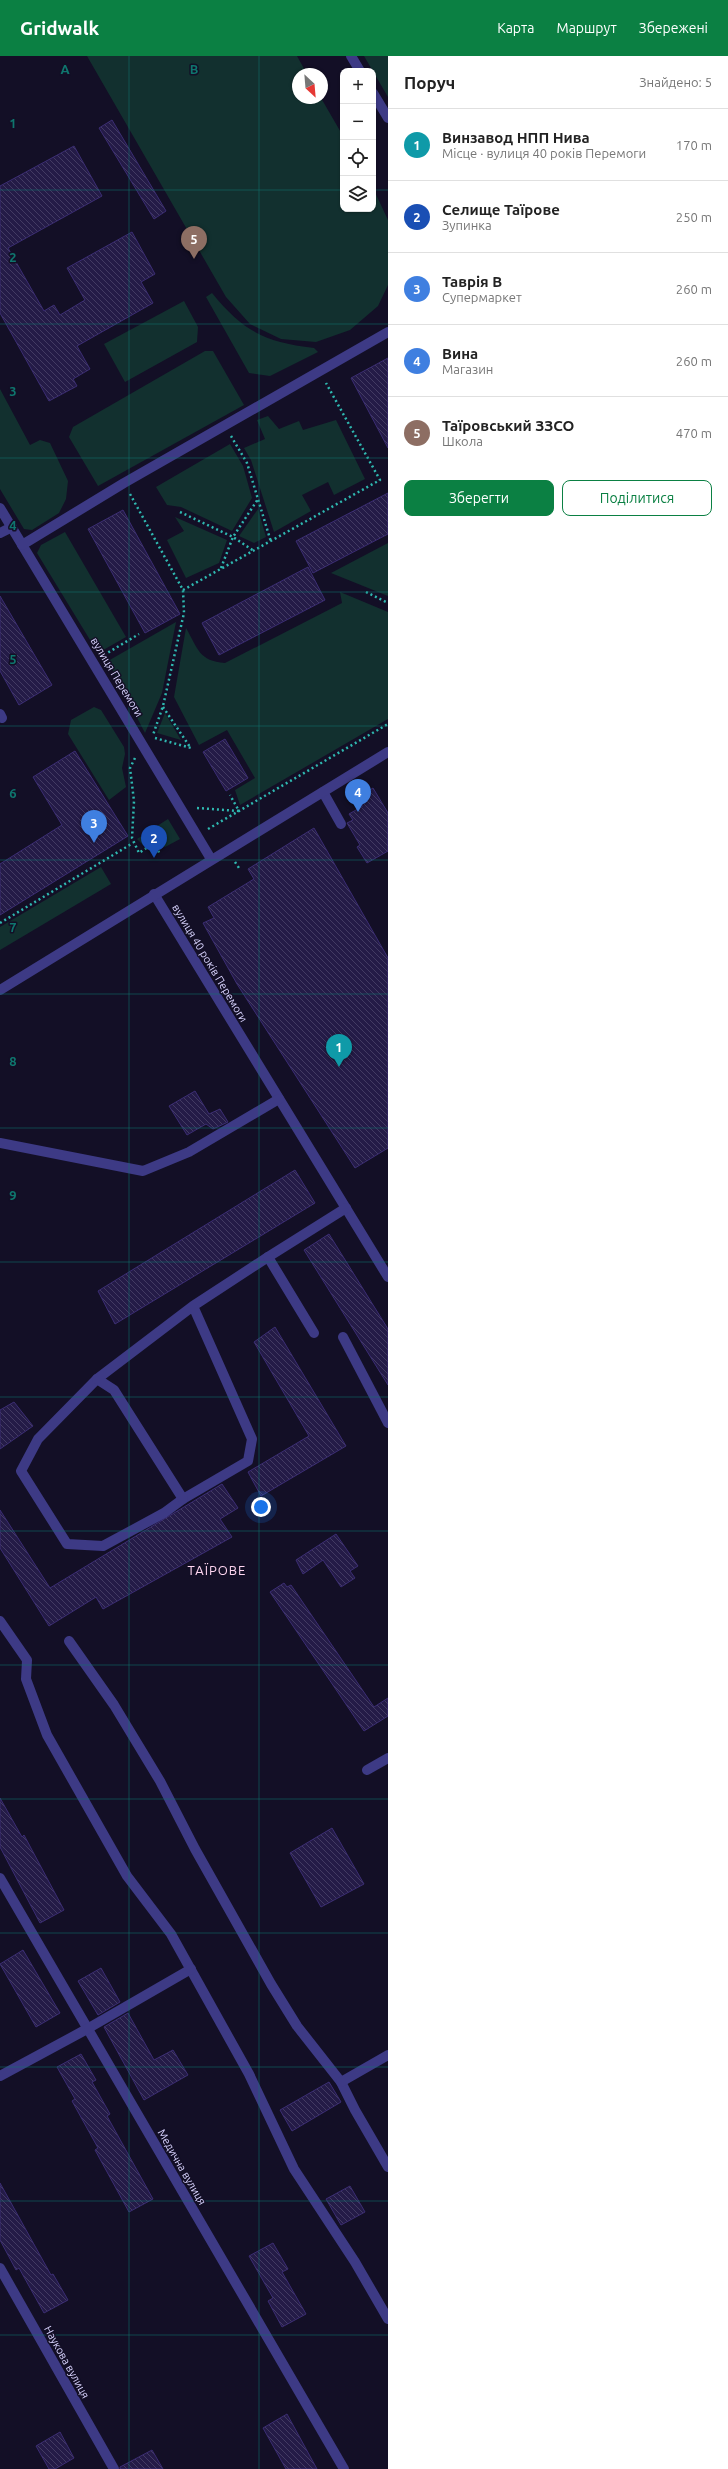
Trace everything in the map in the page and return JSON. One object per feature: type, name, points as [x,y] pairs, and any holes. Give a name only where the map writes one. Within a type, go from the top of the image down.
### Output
[{"type":"street","points":[[351,56],[358,68]]},
{"type":"street","points":[[376,98],[388,118]]},
{"type":"street","points":[[22,545],[124,483],[224,425],[320,373],[388,332]]},
{"type":"street","name":"вулиця Перемоги","points":[[0,508],[94,661],[211,859]]},
{"type":"street","points":[[0,533],[12,527]]},
{"type":"street","points":[[0,990],[211,859],[388,752]]},
{"type":"street","points":[[323,792],[341,824]]},
{"type":"street","name":"вулиця 40 років Перемоги","points":[[154,894],[388,1277]]},
{"type":"street","points":[[0,1143],[143,1171],[189,1152],[279,1099]]},
{"type":"street","points":[[193,1306],[252,1438],[248,1461],[183,1499],[164,1513],[103,1546],[67,1544],[21,1471],[38,1439],[97,1380],[193,1306],[346,1208]]},
{"type":"street","points":[[268,1257],[314,1333]]},
{"type":"street","points":[[343,1338],[388,1423]]},
{"type":"street","points":[[97,1380],[114,1390],[183,1499]]},
{"type":"street","points":[[0,1621],[27,1660],[26,1679],[47,1735],[127,1876],[154,1909],[191,1969],[249,2074],[294,2169],[355,2262],[388,2319]]},
{"type":"street","points":[[69,1641],[114,1705],[160,1781],[195,1849],[271,1984],[297,2026],[341,2082],[354,2110],[388,2167]]},
{"type":"street","points":[[367,1770],[388,1758]]},
{"type":"street","name":"Медична вулиця","points":[[0,1878],[344,2469]]},
{"type":"street","points":[[0,2076],[87,2029],[191,1969]]},
{"type":"street","points":[[341,2082],[388,2055]]},
{"type":"street","name":"Наукова вулиця","points":[[0,2268],[114,2469]]},
{"type":"path","points":[[182,590],[271,542],[380,480],[320,373]]},
{"type":"path","points":[[224,425],[247,463],[271,542]]},
{"type":"path","points":[[124,483],[182,590],[184,613],[163,706],[152,737],[191,748],[163,706]]},
{"type":"path","points":[[221,569],[233,537],[258,498]]},
{"type":"path","points":[[180,512],[233,537],[254,551]]},
{"type":"path","points":[[366,592],[388,603]]},
{"type":"path","points":[[94,661],[139,634]]},
{"type":"path","points":[[197,835],[388,724]]},
{"type":"path","points":[[145,748],[133,760],[130,768],[134,802],[133,843],[139,853],[148,847],[158,850],[160,855]]},
{"type":"path","points":[[230,795],[239,811]]},
{"type":"path","points":[[180,807],[239,811]]},
{"type":"path","points":[[0,923],[133,843]]},
{"type":"green space","points":[[87,56],[297,56],[304,68],[292,68],[292,104],[324,104],[340,131],[340,212],[376,212],[376,194],[388,220],[388,285],[378,306],[350,330],[316,342],[281,339],[250,324],[226,297]]},
{"type":"green space","points":[[364,56],[388,56],[388,97],[376,76],[376,68],[371,68]]},
{"type":"green space","points":[[212,293],[245,326],[257,333],[297,346],[314,348],[318,352],[270,376],[249,373],[206,297]]},
{"type":"green space","points":[[184,301],[198,327],[197,342],[125,382],[104,344]]},
{"type":"green space","points":[[205,351],[213,351],[244,405],[98,486],[69,437],[73,427]]},
{"type":"green space","points":[[0,389],[30,445],[40,440],[50,443],[68,481],[66,499],[59,513],[32,530],[24,529],[0,489]]},
{"type":"green space","points":[[268,416],[279,429],[299,421],[303,430],[336,420],[365,479],[334,495],[328,482],[302,495],[311,511],[274,532],[251,460],[244,448],[265,439],[257,420]]},
{"type":"green space","points":[[230,444],[243,466],[252,498],[232,531],[181,507],[167,505],[156,487]]},
{"type":"green space","points":[[258,509],[266,537],[254,543],[239,536]]},
{"type":"green space","points":[[175,517],[227,540],[219,563],[186,578],[167,540],[184,531]]},
{"type":"green space","points":[[65,532],[126,637],[98,653],[37,553],[41,545]]},
{"type":"green space","points":[[388,543],[388,596],[331,573]]},
{"type":"green space","points":[[340,592],[388,612],[388,719],[240,805],[235,790],[255,778],[227,730],[199,745],[174,697],[186,628],[200,653],[204,657],[216,662],[225,663],[342,603]]},
{"type":"green space","points":[[176,622],[162,693],[145,733],[108,661]]},
{"type":"green space","points":[[94,707],[101,710],[124,747],[125,754],[122,768],[126,787],[109,800],[68,734],[71,720]]},
{"type":"green space","points":[[165,713],[181,740],[157,733]]},
{"type":"green space","points":[[168,819],[180,839],[165,847],[152,843],[143,845],[137,839]]},
{"type":"green space","points":[[101,867],[111,884],[0,950],[0,927]]},
{"type":"building","points":[[112,120],[166,211],[154,219],[99,128]]},
{"type":"building","points":[[74,146],[102,196],[8,248],[44,311],[54,305],[60,315],[85,300],[67,268],[132,232],[155,274],[141,282],[153,303],[77,346],[90,369],[73,379],[77,386],[49,401],[0,313],[0,186]]},
{"type":"building","points":[[388,358],[388,448],[351,378]]},
{"type":"building","points":[[388,493],[388,534],[313,573],[296,541]]},
{"type":"building","points":[[123,510],[180,614],[145,633],[88,529]]},
{"type":"building","points":[[308,567],[325,600],[219,655],[202,623]]},
{"type":"building","points":[[0,596],[52,685],[19,705],[0,671]]},
{"type":"building","points":[[225,739],[248,778],[226,791],[203,752]]},
{"type":"building","points":[[75,751],[128,836],[0,915],[0,864],[62,825],[33,777]]},
{"type":"building","points":[[373,788],[388,813],[388,851],[367,863],[357,847],[360,845],[347,823],[353,820],[349,814],[363,806],[358,797]]},
{"type":"building","points":[[314,828],[388,958],[388,1148],[355,1168],[237,984],[203,923],[214,918],[208,907],[254,879],[248,869]]},
{"type":"building","points":[[195,1091],[209,1114],[220,1109],[228,1122],[213,1129],[206,1124],[187,1135],[169,1106]]},
{"type":"building","points":[[295,1170],[315,1203],[115,1324],[98,1291]]},
{"type":"building","points":[[329,1234],[388,1329],[388,1385],[304,1250]]},
{"type":"building","points":[[275,1327],[346,1446],[261,1496],[248,1472],[309,1436],[254,1342]]},
{"type":"building","points":[[14,1402],[33,1426],[0,1449],[0,1410]]},
{"type":"building","points":[[222,1484],[238,1508],[220,1519],[232,1537],[103,1609],[96,1597],[49,1626],[0,1548],[0,1510],[50,1588]]},
{"type":"building","points":[[336,1534],[358,1566],[350,1571],[355,1578],[341,1587],[323,1560],[303,1574],[296,1560]]},
{"type":"building","points":[[284,1583],[287,1587],[291,1585],[374,1707],[388,1698],[388,1716],[364,1731],[270,1592]]},
{"type":"building","points":[[0,1798],[22,1837],[24,1835],[64,1910],[40,1923],[0,1847]]},
{"type":"building","points":[[332,1828],[364,1884],[321,1907],[290,1853]]},
{"type":"building","points":[[23,1950],[60,2013],[36,2027],[0,1964]]},
{"type":"building","points":[[101,1968],[120,2002],[98,2015],[78,1981]]},
{"type":"building","points":[[128,2013],[154,2060],[173,2050],[188,2075],[144,2100],[104,2027]]},
{"type":"building","points":[[81,2054],[96,2080],[92,2082],[110,2114],[107,2116],[153,2199],[129,2212],[95,2150],[98,2148],[72,2101],[75,2099],[57,2067]]},
{"type":"building","points":[[329,2082],[341,2102],[292,2131],[280,2110]]},
{"type":"building","points":[[0,2183],[51,2275],[53,2274],[68,2300],[44,2313],[19,2268],[16,2270],[0,2240]]},
{"type":"building","points":[[350,2186],[365,2212],[341,2225],[326,2199]]},
{"type":"building","points":[[273,2243],[288,2269],[282,2272],[306,2314],[282,2327],[268,2301],[273,2298],[249,2256]]},
{"type":"building","points":[[287,2414],[317,2469],[286,2469],[263,2428]]},
{"type":"building","points":[[60,2432],[74,2458],[55,2469],[49,2469],[36,2446]]},
{"type":"building","points":[[152,2450],[163,2469],[120,2469],[120,2467]]},
{"type":"place","name":"Таїровський ЗЗСО","points":[[194,259]]},
{"type":"place","name":"Вина","points":[[358,812]]},
{"type":"place","name":"Таврія В","points":[[94,843]]},
{"type":"place","name":"Селище Таїрове","points":[[154,858]]},
{"type":"place","name":"Винзавод НПП Нива","points":[[339,1067]]},
{"type":"district","name":"ТАЇРОВЕ","points":[[217,1570]]}]
